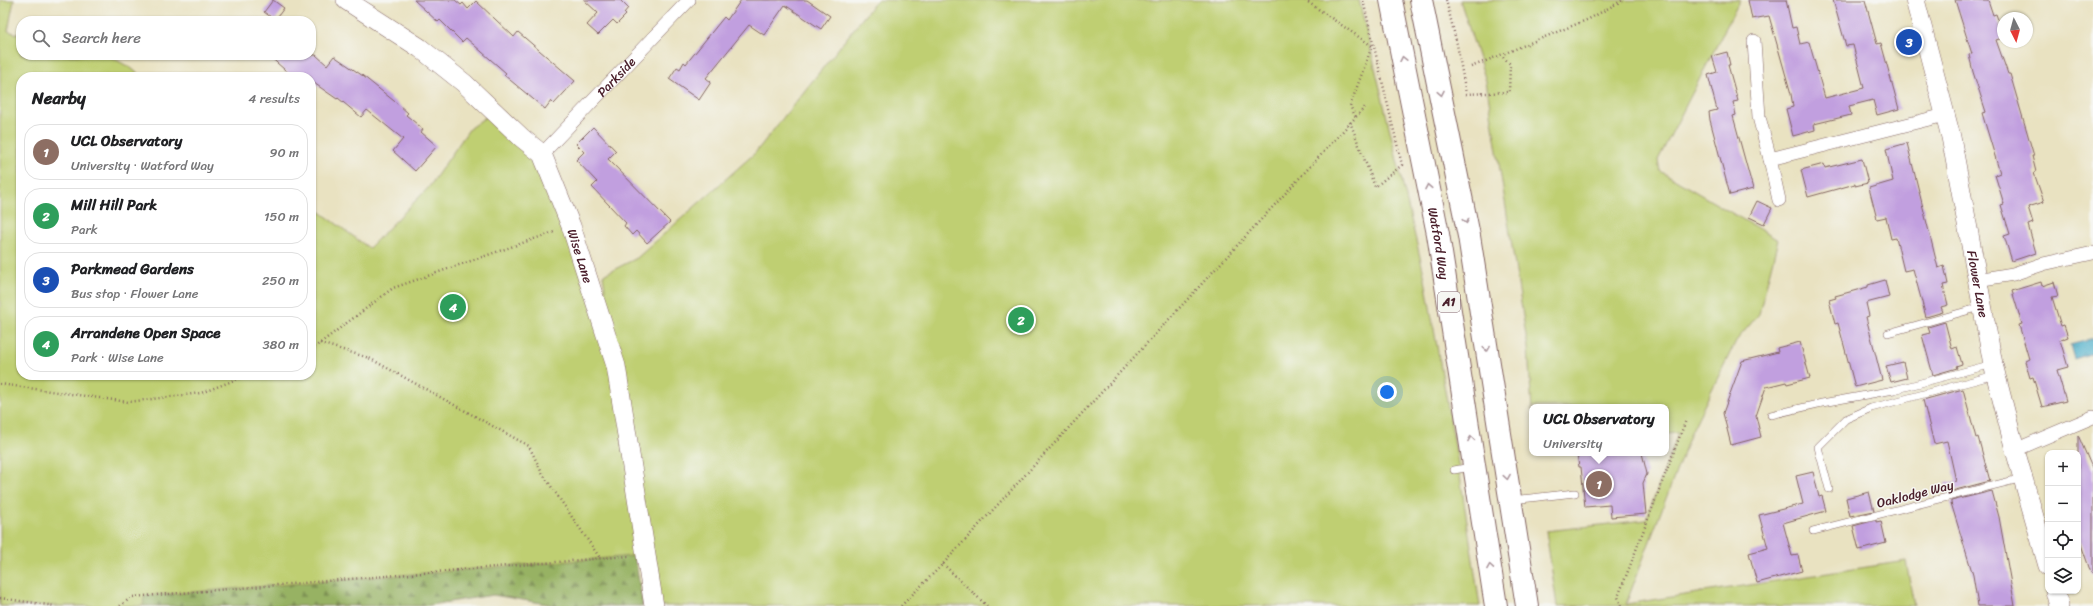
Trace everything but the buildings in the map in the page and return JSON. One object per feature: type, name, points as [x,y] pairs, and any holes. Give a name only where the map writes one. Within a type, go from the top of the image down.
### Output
[{"type":"highway","name":"Watford Way","points":[[1390,0],[1438,234],[1496,606]]},
{"type":"highway","name":"A1","points":[[1421,0],[1469,236],[1527,606]]},
{"type":"street","name":"Wise Lane","points":[[346,0],[420,48],[464,83],[522,138],[542,154],[571,226],[616,366],[654,606]]},
{"type":"street","name":"Parkside","points":[[542,154],[689,0]]},
{"type":"street","name":"Flower Lane","points":[[1915,0],[1945,115],[1961,186],[1994,370],[2046,558]]},
{"type":"street","points":[[1754,41],[1759,117],[1780,200]]},
{"type":"street","points":[[1770,159],[1945,115]]},
{"type":"street","points":[[1977,280],[2013,274],[2043,264],[2093,253]]},
{"type":"street","points":[[2015,450],[2093,417]]},
{"type":"street","points":[[2056,594],[2059,606]]},
{"type":"lane","points":[[1888,333],[1982,307]]},
{"type":"lane","points":[[1771,415],[1822,403],[1994,370]]},
{"type":"lane","points":[[1829,489],[1818,447],[1846,419],[1871,408],[1994,370]]},
{"type":"lane","points":[[1454,470],[1475,467]]},
{"type":"lane","name":"Oaklodge Way","points":[[1812,531],[2023,478]]},
{"type":"lane","points":[[1511,501],[1575,493]]},
{"type":"path","points":[[1305,0],[1372,46],[1350,106],[1356,117]]},
{"type":"path","points":[[1350,122],[1375,187],[1402,165],[1363,0]]},
{"type":"path","points":[[1446,0],[1457,44],[1466,94],[1509,92],[1510,64],[1501,55]]},
{"type":"path","points":[[1472,67],[1588,19],[1623,0]]},
{"type":"path","points":[[901,606],[943,564],[1366,106]]},
{"type":"path","points":[[316,346],[393,288],[571,226]]},
{"type":"path","points":[[320,343],[369,358],[529,446],[542,473],[601,558]]},
{"type":"path","points":[[0,384],[128,402],[201,393],[235,380]]},
{"type":"path","points":[[1621,606],[1618,597],[1686,420]]},
{"type":"path","points":[[120,606],[132,597],[645,555]]},
{"type":"path","points":[[943,564],[987,606]]},
{"type":"path","points":[[0,598],[55,606]]},
{"type":"green space","points":[[0,0],[14,0],[8,31],[16,33],[16,60],[116,60],[136,72],[16,72],[16,380],[316,380],[316,209],[369,248],[429,187],[470,128],[497,109],[548,154],[616,365],[603,275],[637,258],[755,153],[877,0],[1359,0],[1424,274],[1458,463],[1480,606],[653,606],[645,555],[144,596],[143,606],[0,606]]},
{"type":"green space","points":[[1460,0],[1740,0],[1658,160],[1660,171],[1778,240],[1759,314],[1736,341],[1692,430],[1626,604],[1906,561],[1914,606],[1557,606],[1546,531],[1646,520],[1678,433],[1669,434],[1669,404],[1532,404],[1528,348],[1486,81]]},
{"type":"green space","points":[[630,528],[643,606],[559,606],[493,595],[424,606],[0,606],[0,550]]},
{"type":"water","points":[[2093,339],[2093,353],[2074,359],[2070,345]]},
{"type":"place","name":"Parkmead Gardens","points":[[1909,42]]},
{"type":"place","name":"Arrandene Open Space","points":[[453,307]]},
{"type":"place","name":"Mill Hill Park","points":[[1021,320]]},
{"type":"place","name":"UCL Observatory","points":[[1599,484]]}]
